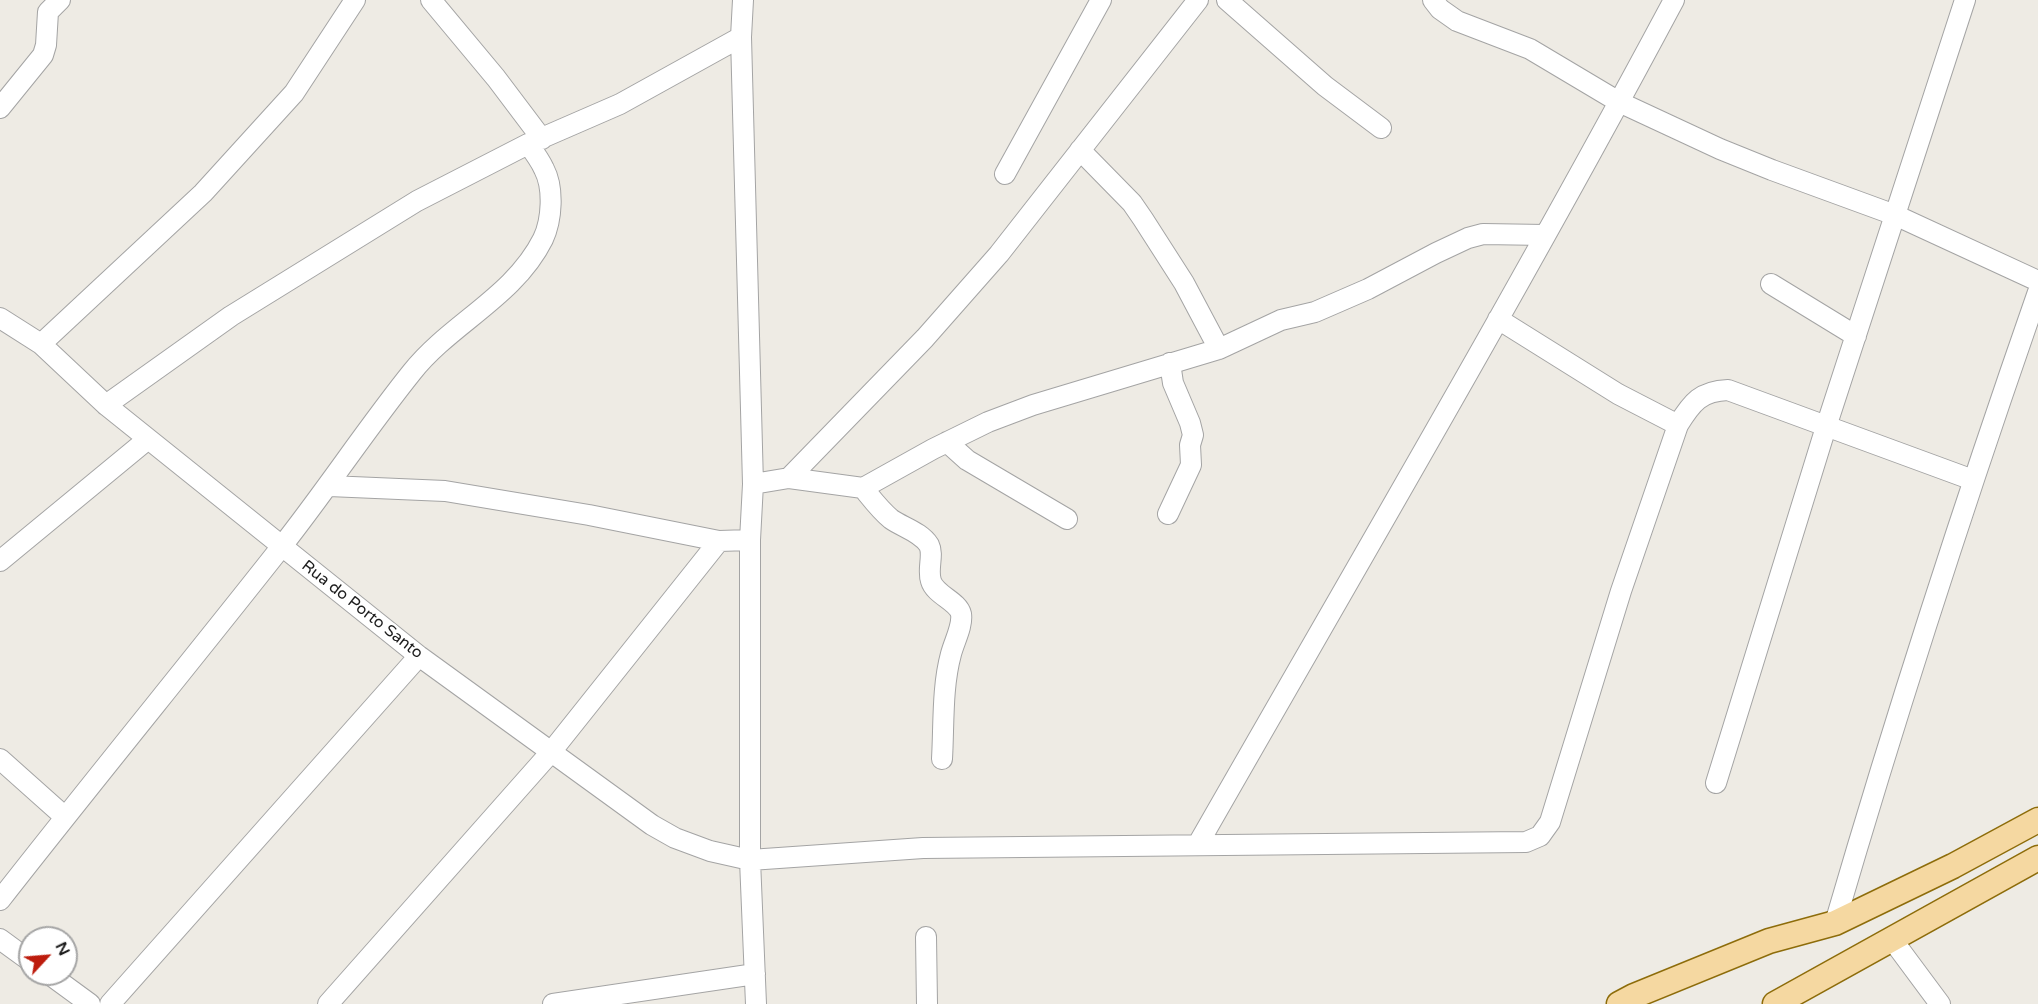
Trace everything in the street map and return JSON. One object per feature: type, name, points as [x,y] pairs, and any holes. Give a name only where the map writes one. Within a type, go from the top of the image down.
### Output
[{"type":"main road","points":[[1627,1001],[1769,941],[1835,923],[1953,866],[2038,820]]},
{"type":"main road","points":[[1787,1000],[1891,938],[2038,858]]},
{"type":"street","points":[[0,108],[43,55],[46,45],[48,12],[60,0]]},
{"type":"street","points":[[41,344],[203,193],[287,102],[355,0]]},
{"type":"street","points":[[0,900],[329,486],[414,369],[441,342],[509,286],[544,237],[549,220],[550,188],[535,141],[496,78],[430,0]]},
{"type":"street","points":[[743,0],[741,37],[753,484],[750,540],[750,860],[756,1004]]},
{"type":"street","points":[[1005,174],[1101,0]]},
{"type":"street","points":[[1227,0],[1325,86],[1381,128]]},
{"type":"street","points":[[1433,0],[1440,9],[1458,21],[1530,49],[1619,102],[1762,166],[1895,215],[2038,281]]},
{"type":"street","points":[[1198,844],[1498,319],[1674,0]]},
{"type":"street","points":[[1716,783],[1826,427],[1965,0]]},
{"type":"street","points":[[789,478],[925,338],[985,271],[1195,1]]},
{"type":"street","points":[[106,405],[231,316],[417,201],[535,141],[629,100],[741,37]]},
{"type":"street","points":[[1080,150],[1132,203],[1184,283],[1219,349]]},
{"type":"street","points":[[753,484],[789,478],[863,488],[933,449],[988,422],[1033,405],[1219,349],[1281,320],[1315,312],[1358,294],[1468,238],[1483,234],[1545,235]]},
{"type":"street","points":[[1771,284],[1856,336]]},
{"type":"street","points":[[1835,923],[1972,480],[2038,292]]},
{"type":"street","points":[[1498,319],[1618,394],[1678,424],[1689,406],[1702,396],[1714,390],[1728,390],[1972,480]]},
{"type":"street","name":"Rua do Porto Santo","points":[[4,328],[41,344],[106,405],[419,656],[652,825],[675,838],[710,851],[750,860],[923,848],[1492,843],[1526,842],[1540,836],[1550,822],[1557,802],[1621,591],[1678,424]]},
{"type":"street","points":[[1168,514],[1191,465],[1192,435],[1190,423],[1173,383],[1170,363]]},
{"type":"street","points":[[0,561],[148,439]]},
{"type":"street","points":[[947,442],[967,460],[1067,519]]},
{"type":"street","points":[[329,486],[445,491],[589,515],[719,541],[750,540]]},
{"type":"street","points":[[863,488],[883,512],[923,538],[928,544],[931,552],[929,572],[931,583],[961,612],[961,622],[948,666],[942,759]]},
{"type":"street","points":[[328,1004],[551,752],[719,541]]},
{"type":"street","points":[[110,1004],[419,656]]},
{"type":"street","points":[[0,759],[65,817]]},
{"type":"street","points":[[926,937],[927,1004]]},
{"type":"street","points":[[1891,938],[1940,1004]]},
{"type":"street","points":[[0,939],[18,952]]},
{"type":"street","points":[[554,1004],[755,974]]},
{"type":"street","points":[[65,986],[90,1004]]}]
